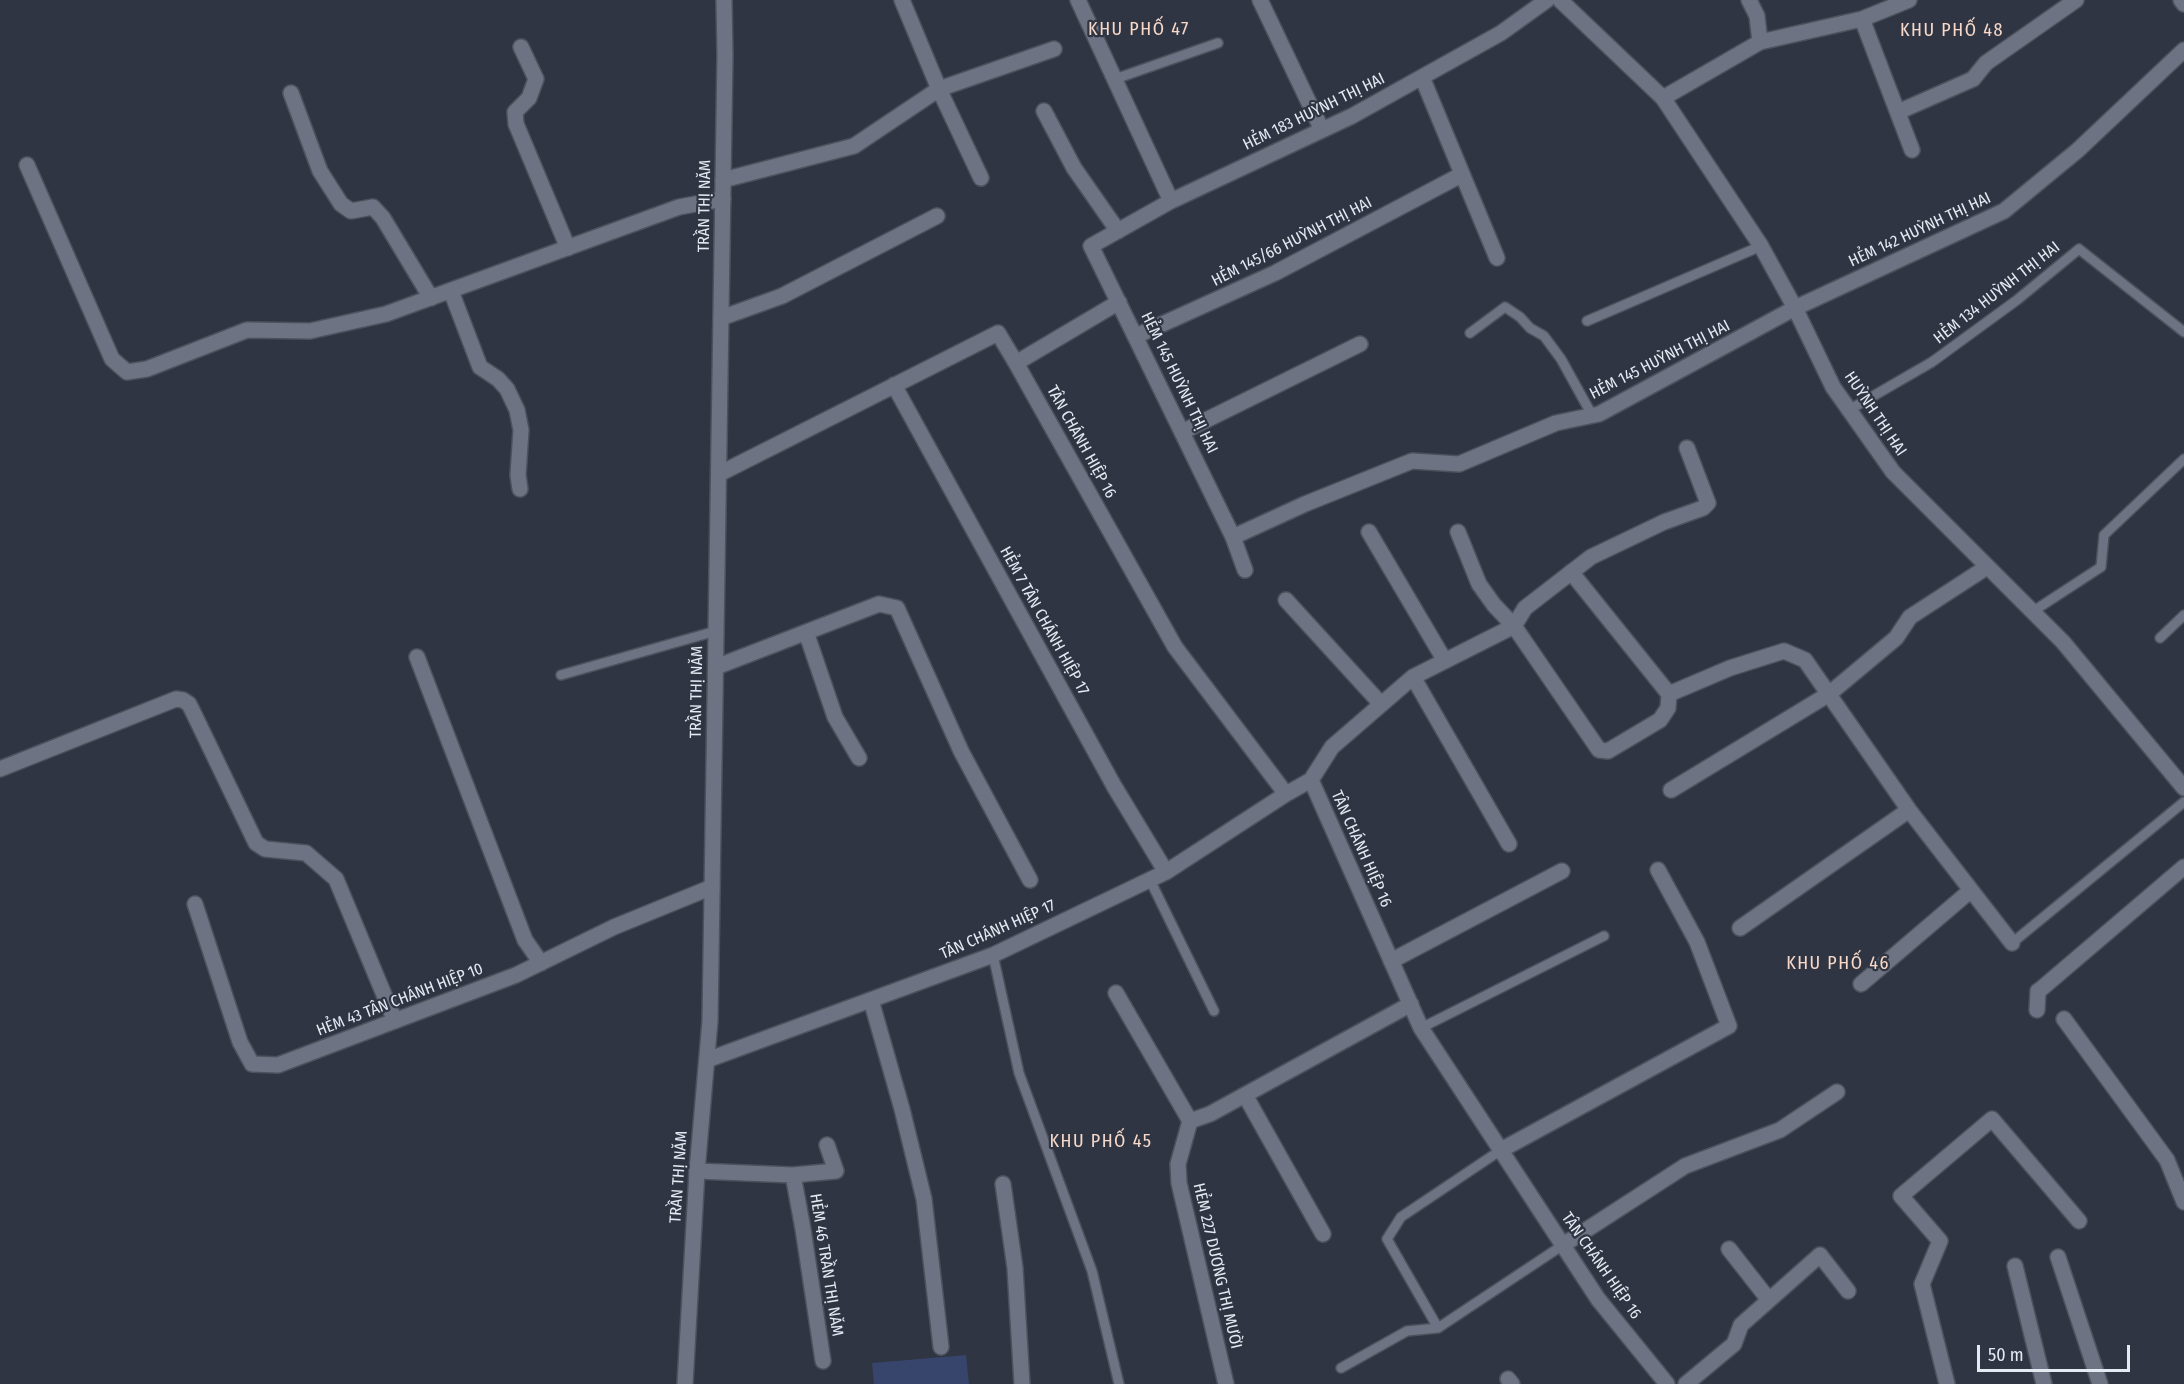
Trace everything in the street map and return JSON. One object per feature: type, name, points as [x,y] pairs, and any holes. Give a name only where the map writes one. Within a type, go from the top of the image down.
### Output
[{"type":"street","name":"TRẦN THỊ NĂM","points":[[684,1384],[697,1171],[710,1021],[724,0]]},
{"type":"street","points":[[902,0],[939,90],[981,178]]},
{"type":"street","points":[[1078,0],[1171,201]]},
{"type":"street","points":[[1260,0],[1322,130]]},
{"type":"street","name":"HẺM 183 HUỲNH THỊ HAI","points":[[1091,246],[1171,201],[1353,116],[1501,33],[1547,0]]},
{"type":"street","name":"HUỲNH THỊ HAI","points":[[1560,0],[1663,98],[1761,246],[1796,308],[1833,387],[1893,472],[2063,642],[2184,788]]},
{"type":"street","points":[[1749,0],[1757,16],[1760,42]]},
{"type":"street","points":[[1663,98],[1760,42],[1862,19],[1909,0]]},
{"type":"street","points":[[1898,112],[1973,79],[1986,63],[2076,0]]},
{"type":"street","points":[[2181,0],[2184,4]]},
{"type":"street","points":[[1862,19],[1912,150]]},
{"type":"street","points":[[521,47],[536,79],[529,98],[515,112],[516,124],[568,248]]},
{"type":"street","points":[[723,180],[854,146],[939,90],[1054,49]]},
{"type":"street","name":"HẺM 142 HUỲNH THỊ HAI","points":[[1796,308],[2004,211],[2078,150],[2184,50]]},
{"type":"street","points":[[1422,77],[1497,258]]},
{"type":"street","points":[[291,93],[320,171],[341,204],[351,211],[373,207],[431,298]]},
{"type":"street","points":[[1044,111],[1074,168],[1118,231]]},
{"type":"street","points":[[27,165],[112,359],[127,372],[147,369],[247,330],[310,332],[386,315],[679,207],[723,200]]},
{"type":"street","name":"HẺM 145/66 HUỲNH THỊ HAI","points":[[1136,336],[1275,273],[1461,175]]},
{"type":"street","points":[[721,318],[782,296],[937,216]]},
{"type":"street","name":"HẺM 145 HUỲNH THỊ HAI","points":[[1091,246],[1233,537],[1245,570]]},
{"type":"street","points":[[451,291],[480,367],[498,379],[507,389],[517,410],[521,430],[518,475],[520,489]]},
{"type":"street","points":[[1016,363],[1119,302]]},
{"type":"street","name":"HẺM 145 HUỲNH THỊ HAI","points":[[1233,537],[1305,504],[1412,461],[1459,464],[1556,423],[1599,414],[1796,308]]},
{"type":"street","name":"TÂN CHÁNH HIỆP 16","points":[[894,385],[998,333],[1175,647],[1286,795],[1311,780],[1421,1028],[1598,1299],[1667,1384]]},
{"type":"street","points":[[1182,432],[1360,344]]},
{"type":"street","points":[[718,474],[894,385]]},
{"type":"street","name":"HẺM 7 TÂN CHÁNH HIỆP 17","points":[[894,385],[1109,776],[1166,872]]},
{"type":"street","points":[[1311,780],[1332,747],[1413,677],[1514,626],[1525,608],[1591,556],[1664,522],[1696,512],[1708,503],[1687,448]]},
{"type":"street","points":[[1369,532],[1445,661]]},
{"type":"street","points":[[1458,532],[1479,584],[1494,605],[1514,626],[1599,750],[1608,751],[1660,720],[1668,708],[1669,694],[1571,572]]},
{"type":"street","points":[[1671,790],[1829,694],[1896,638],[1910,617],[1987,567]]},
{"type":"street","points":[[1286,600],[1381,704]]},
{"type":"street","points":[[716,667],[879,604],[897,608],[961,750],[1030,880]]},
{"type":"street","points":[[806,632],[836,717],[859,758]]},
{"type":"street","points":[[1669,694],[1730,668],[1784,651],[1804,660],[1909,810],[2012,943]]},
{"type":"street","points":[[417,657],[525,940],[541,963]]},
{"type":"street","points":[[1413,677],[1509,843]]},
{"type":"street","points":[[0,769],[176,699],[183,700],[189,704],[256,843],[265,849],[306,853],[336,879],[394,1021]]},
{"type":"street","name":"TÂN CHÁNH HIỆP 17","points":[[707,1060],[993,955],[1166,872],[1286,795]]},
{"type":"street","points":[[1740,928],[1909,810]]},
{"type":"street","points":[[2037,1010],[2038,991],[2041,988],[2184,867]]},
{"type":"street","points":[[1501,1150],[1729,1026],[1697,942],[1658,870]]},
{"type":"street","points":[[1391,961],[1562,871]]},
{"type":"street","name":"HẺM 43 TÂN CHÁNH HIỆP 10","points":[[195,904],[240,1042],[252,1064],[278,1065],[516,975],[614,927],[712,887]]},
{"type":"street","points":[[1861,984],[1970,891]]},
{"type":"street","points":[[1116,993],[1190,1121],[1210,1114],[1411,1004]]},
{"type":"street","points":[[871,1000],[902,1109],[924,1199],[940,1347]]},
{"type":"street","points":[[2064,1020],[2167,1160],[2184,1202]]},
{"type":"street","points":[[1563,1245],[1685,1166],[1780,1130],[1837,1092]]},
{"type":"street","points":[[1245,1095],[1323,1234]]},
{"type":"street","points":[[1947,1384],[1922,1284],[1940,1241],[1901,1196],[1992,1119],[2079,1221]]},
{"type":"street","name":"HẺM 227 DƯƠNG THỊ MƯỜI","points":[[1190,1121],[1178,1164],[1179,1183],[1226,1384]]},
{"type":"street","name":"HẺM 46 TRẦN THỊ NĂM","points":[[697,1171],[792,1174],[836,1171],[827,1144]]},
{"type":"street","name":"HẺM 46 TRẦN THỊ NĂM","points":[[792,1174],[803,1229],[823,1361]]},
{"type":"street","points":[[1003,1184],[1015,1268],[1022,1384]]},
{"type":"street","points":[[1729,1249],[1769,1300]]},
{"type":"street","points":[[1686,1384],[1734,1344],[1741,1325],[1820,1255],[1848,1291]]},
{"type":"street","points":[[2058,1257],[2100,1384]]},
{"type":"street","points":[[2015,1266],[2044,1384]]},
{"type":"lane","points":[[1115,79],[1218,43]]},
{"type":"lane","points":[[1587,321],[1761,246]]},
{"type":"lane","name":"HẺM 134 HUỲNH THỊ HAI","points":[[1849,410],[1932,362],[2017,300],[2079,249],[2184,332]]},
{"type":"lane","points":[[1470,333],[1505,307],[1520,317],[1530,328],[1544,336],[1561,359],[1592,415]]},
{"type":"lane","points":[[2032,612],[2101,567],[2104,536],[2184,459]]},
{"type":"lane","points":[[2160,638],[2184,615]]},
{"type":"lane","points":[[561,675],[716,631]]},
{"type":"lane","points":[[2012,943],[2184,802]]},
{"type":"lane","points":[[1150,880],[1214,1011]]},
{"type":"lane","points":[[1421,1028],[1604,936]]},
{"type":"lane","points":[[993,955],[1019,1073],[1092,1271],[1119,1384]]},
{"type":"lane","points":[[1438,1328],[1388,1239],[1401,1217],[1501,1150]]},
{"type":"lane","points":[[1341,1368],[1407,1331],[1438,1328],[1563,1245]]},
{"type":"shaded area","points":[[966,1355],[969,1384],[874,1384],[872,1363]]},
{"type":"district","name":"KHU PHỐ 47","points":[[1139,30]]},
{"type":"district","name":"KHU PHỐ 48","points":[[1952,31]]},
{"type":"district","name":"KHU PHỐ 46","points":[[1838,964]]},
{"type":"district","name":"KHU PHỐ 45","points":[[1101,1142]]}]
